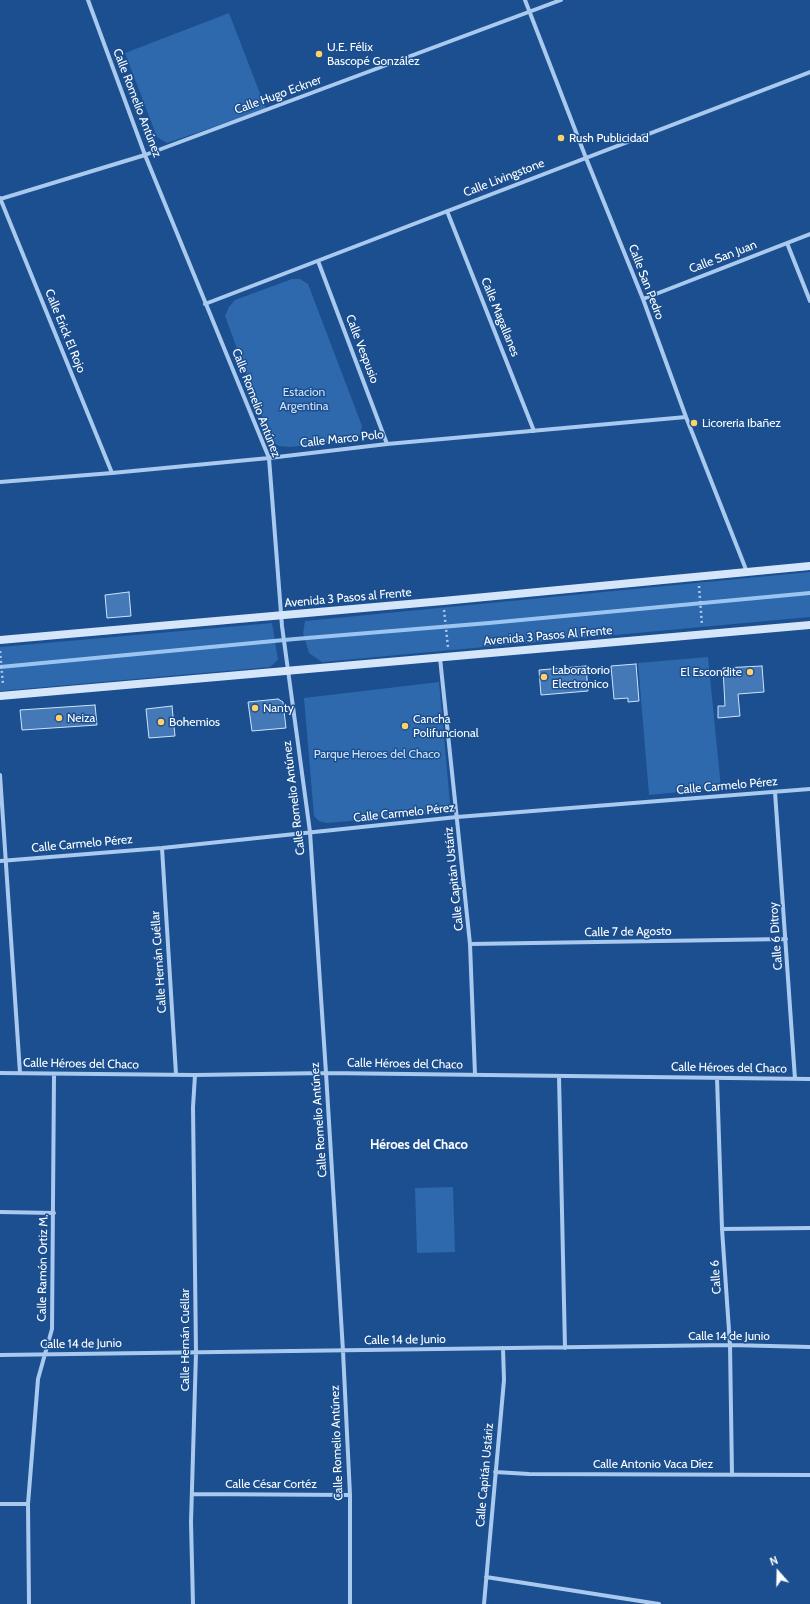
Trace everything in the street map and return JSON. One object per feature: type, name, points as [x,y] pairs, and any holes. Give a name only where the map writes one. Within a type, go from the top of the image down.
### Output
[{"type":"main road","points":[[748,572],[810,566]]},
{"type":"main road","name":"Avenida 3 Pasos al Frente","points":[[0,640],[748,572]]},
{"type":"main road","name":"Avenida 3 Pasos Al Frente","points":[[288,670],[810,625]]},
{"type":"main road","points":[[0,696],[288,670]]},
{"type":"street","name":"Calle Romelio Antúnez","points":[[88,0],[145,155],[269,458],[282,626],[310,832],[343,1351],[350,1495],[350,1604]]},
{"type":"street","name":"Calle San Pedro","points":[[525,0],[586,158],[643,299],[686,417],[748,572]]},
{"type":"street","name":"Calle Hugo Eckner","points":[[0,198],[145,155],[561,0]]},
{"type":"street","name":"Calle Livingstone","points":[[205,304],[810,72]]},
{"type":"street","name":"Calle Erick El Rojo","points":[[0,198],[112,473]]},
{"type":"street","name":"Calle Magallanes","points":[[447,211],[534,431]]},
{"type":"street","name":"Calle San Juan","points":[[643,299],[810,234]]},
{"type":"street","points":[[788,243],[810,301]]},
{"type":"street","name":"Calle Vespusio","points":[[318,261],[387,444]]},
{"type":"street","name":"Calle Marco Polo","points":[[0,482],[112,473],[269,458],[387,444],[686,417]]},
{"type":"street","name":"Calle Capitán Ustáriz","points":[[440,658],[470,944],[475,1075]]},
{"type":"street","points":[[0,775],[20,1073]]},
{"type":"street","name":"Calle Carmelo Pérez","points":[[0,861],[162,848],[457,818],[810,789]]},
{"type":"street","name":"Calle 6 Ditroy","points":[[775,792],[795,1079]]},
{"type":"street","name":"Calle Hernán Cuéllar","points":[[162,848],[176,1074]]},
{"type":"street","name":"Calle 7 de Agosto","points":[[470,944],[786,939]]},
{"type":"street","name":"Calle Héroes del Chaco","points":[[0,1073],[54,1075],[326,1073],[810,1079]]},
{"type":"street","name":"Calle Ramón Ortiz M.","points":[[29,1604],[28,1504],[38,1379],[52,1329],[54,1075]]},
{"type":"street","name":"Calle Hernán Cuéllar","points":[[193,1604],[192,1494],[196,1353],[193,1107],[195,1075]]},
{"type":"street","points":[[559,1076],[565,1348]]},
{"type":"street","name":"Calle 6","points":[[717,1078],[722,1229],[730,1345],[732,1475]]},
{"type":"street","points":[[0,1212],[54,1213]]},
{"type":"street","points":[[722,1229],[810,1228]]},
{"type":"street","name":"Calle 14 de Junio","points":[[0,1355],[730,1345],[810,1346]]},
{"type":"street","name":"Calle Capitán Ustáriz","points":[[484,1604],[504,1380],[503,1348]]},
{"type":"street","name":"Calle Antonio Vaca Díez","points":[[495,1472],[529,1474],[810,1475]]},
{"type":"street","name":"Calle César Cortéz","points":[[192,1494],[350,1495]]},
{"type":"street","points":[[0,1504],[28,1504]]},
{"type":"street","points":[[486,1577],[659,1604]]},
{"type":"path","points":[[700,590],[703,635]]},
{"type":"path","points":[[444,609],[449,657]]},
{"type":"path","points":[[0,651],[3,681]]},
{"type":"green space","points":[[229,13],[266,109],[167,143],[157,137],[125,53]]},
{"type":"green space","name":"Estacion Argentina","points":[[292,279],[300,279],[308,284],[362,426],[360,435],[354,440],[290,447],[279,446],[271,441],[225,316],[229,307],[235,300]]},
{"type":"green space","points":[[810,572],[810,617],[322,662],[309,653],[303,633],[305,621]]},
{"type":"green space","points":[[272,623],[278,660],[270,667],[0,691],[0,647]]},
{"type":"green space","points":[[708,657],[721,788],[649,795],[638,663]]},
{"type":"green space","name":"Parque Heroes del Chaco","points":[[439,682],[450,803],[447,809],[441,813],[327,823],[319,821],[314,816],[304,698]]},
{"type":"green space","points":[[453,1187],[455,1252],[417,1253],[415,1188]]},
{"type":"building","points":[[129,592],[131,616],[107,618],[105,595]]},
{"type":"building","points":[[636,664],[639,701],[628,702],[628,698],[614,699],[611,666]]},
{"type":"building","points":[[586,666],[588,691],[541,695],[539,670]]},
{"type":"building","points":[[762,666],[764,692],[738,694],[740,716],[718,718],[718,706],[725,706],[723,668]]},
{"type":"building","points":[[278,699],[283,702],[286,728],[252,731],[248,702]]},
{"type":"building","points":[[95,705],[97,725],[22,730],[20,710]]},
{"type":"building","name":"Bohemios","points":[[172,706],[175,736],[149,738],[146,709]]},
{"type":"waterway","points":[[0,667],[810,593]]},
{"type":"place","name":"U.E. Félix Bascopé González","points":[[319,54]]},
{"type":"place","name":"Rush Publicidad","points":[[561,138]]},
{"type":"place","name":"Licoreria Ibañez","points":[[694,423]]},
{"type":"place","name":"El Escondite","points":[[750,672]]},
{"type":"place","name":"Laboratorio Electronico","points":[[544,677]]},
{"type":"place","name":"Nanty","points":[[255,708]]},
{"type":"place","name":"Neiza","points":[[59,718]]},
{"type":"place","name":"Bohemios","points":[[161,722]]},
{"type":"place","name":"Cancha Polifuncional","points":[[405,726]]},
{"type":"district","name":"Héroes del Chaco","points":[[419,1145]]}]
